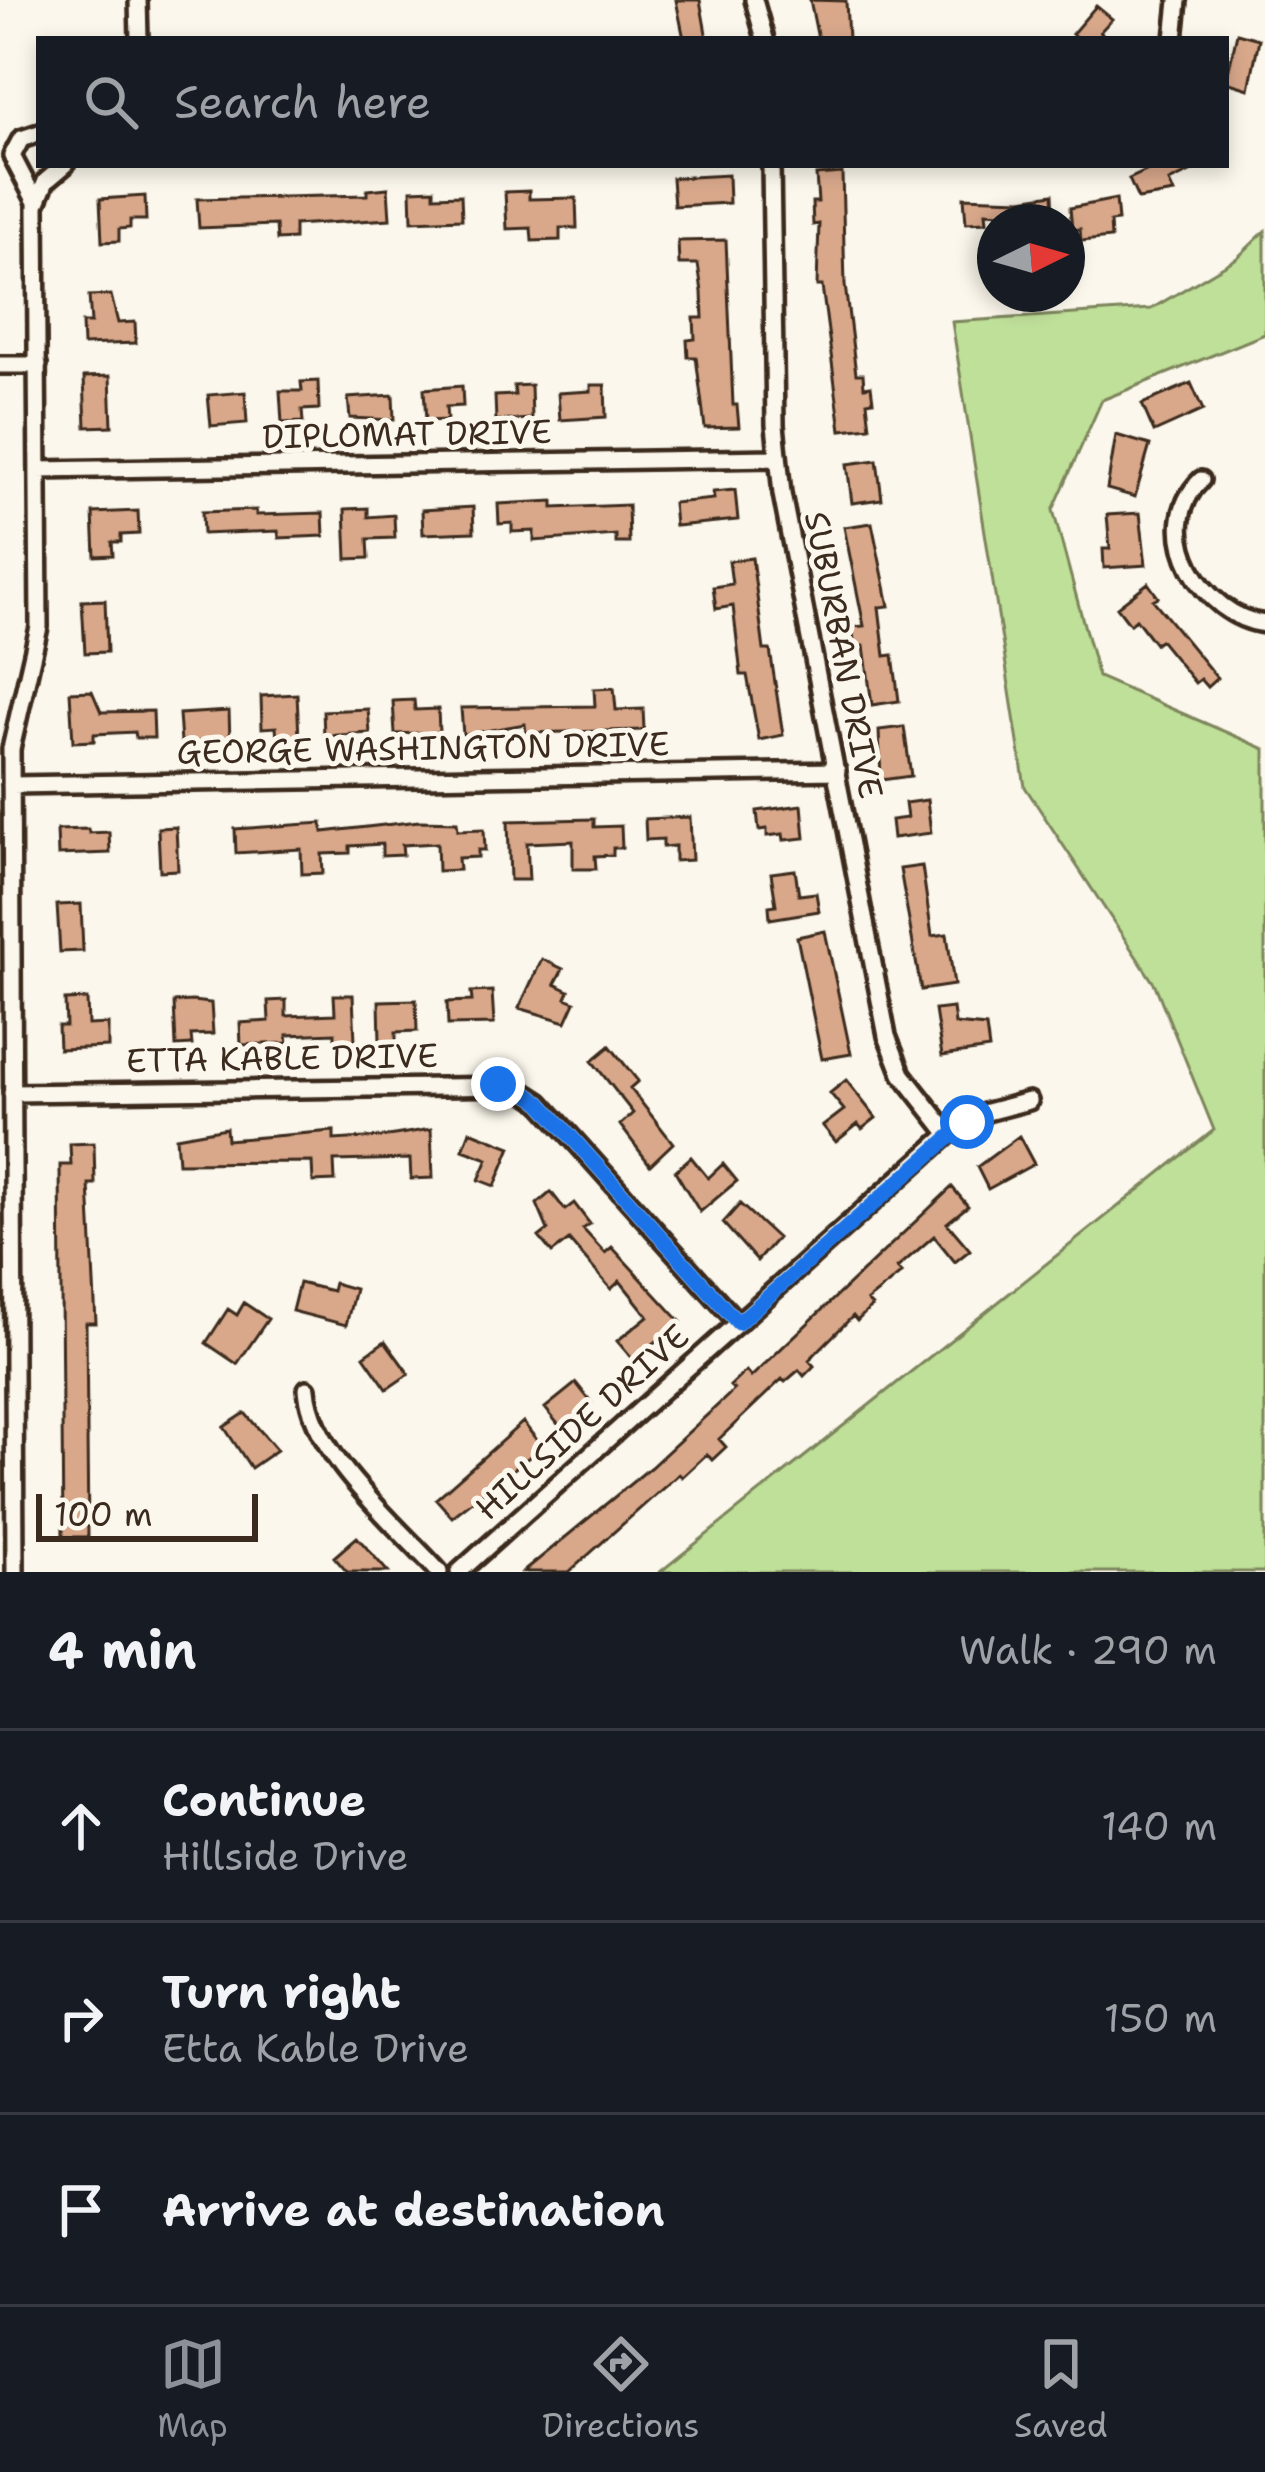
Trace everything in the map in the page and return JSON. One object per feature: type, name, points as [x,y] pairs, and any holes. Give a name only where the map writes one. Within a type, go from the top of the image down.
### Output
[{"type":"street","points":[[138,0],[139,36]]},
{"type":"street","points":[[754,0],[764,36]]},
{"type":"street","points":[[1174,36],[1178,1]]},
{"type":"street","points":[[36,135],[21,139],[12,156],[36,205]]},
{"type":"street","points":[[16,1572],[7,1396],[11,785],[14,722],[39,627],[36,205],[46,181],[61,168]]},
{"type":"street","name":"SUBURBAN DRIVE","points":[[771,168],[776,458],[890,1048],[902,1074],[949,1135]]},
{"type":"street","points":[[0,365],[38,365]]},
{"type":"street","name":"DIPLOMAT DRIVE","points":[[38,470],[776,458]]},
{"type":"street","points":[[1201,481],[1185,506],[1189,567],[1216,605],[1239,619],[1265,624]]},
{"type":"street","name":"GEORGE WASHINGTON DRIVE","points":[[11,785],[837,771]]},
{"type":"street","name":"ETTA KABLE DRIVE","points":[[12,1093],[515,1086],[540,1102],[738,1323]]},
{"type":"street","name":"HILLSIDE DRIVE","points":[[459,1572],[949,1135],[987,1112],[1029,1101]]},
{"type":"street","points":[[307,1389],[311,1418],[325,1444],[439,1572]]},
{"type":"green space","points":[[1265,231],[1265,334],[1102,400],[1053,510],[1098,677],[1265,749],[1265,1572],[660,1572],[1214,1130],[1155,985],[1025,787],[952,322],[1151,309],[1237,258]]},
{"type":"building","points":[[676,0],[700,0],[706,36],[683,36]]},
{"type":"building","points":[[810,0],[846,1],[848,36],[817,36]]},
{"type":"building","points":[[1096,6],[1112,19],[1100,32],[1105,36],[1072,34]]},
{"type":"building","points":[[1237,33],[1259,39],[1249,89],[1229,83]]},
{"type":"building","points":[[1153,168],[1199,168],[1169,182],[1174,193],[1138,199],[1129,179]]},
{"type":"building","points":[[842,173],[845,285],[856,374],[863,374],[864,387],[871,386],[873,401],[867,402],[870,427],[841,430],[822,286],[817,286],[819,224],[813,225],[812,202],[818,202],[816,175]]},
{"type":"building","points":[[728,175],[729,203],[674,206],[672,178]]},
{"type":"building","points":[[388,188],[390,219],[294,225],[294,239],[277,240],[276,225],[199,228],[197,199],[367,195],[367,190]]},
{"type":"building","points":[[434,189],[434,196],[461,195],[462,219],[412,221],[411,190]]},
{"type":"building","points":[[529,191],[529,199],[576,198],[577,228],[560,228],[560,240],[532,241],[531,228],[507,229],[505,192]]},
{"type":"building","points":[[1053,194],[1053,204],[977,204],[977,222],[966,223],[964,197],[1021,199]]},
{"type":"building","points":[[145,196],[146,220],[130,220],[130,228],[119,229],[119,241],[102,242],[100,199]]},
{"type":"building","points":[[1116,199],[1118,221],[1110,222],[1111,238],[1085,241],[1085,205]]},
{"type":"building","points":[[726,240],[733,405],[737,405],[739,427],[705,428],[696,357],[688,357],[687,340],[695,339],[694,318],[703,318],[698,264],[679,264],[678,241]]},
{"type":"building","points":[[111,295],[118,323],[135,322],[136,343],[83,345],[82,323],[91,323],[89,296]]},
{"type":"building","points":[[110,376],[112,426],[86,427],[84,377]]},
{"type":"building","points":[[318,381],[319,409],[302,410],[303,422],[282,423],[280,391],[302,391],[301,382]]},
{"type":"building","points":[[1191,383],[1203,410],[1154,432],[1142,404]]},
{"type":"building","points":[[531,385],[532,419],[496,421],[495,396],[515,395],[514,386]]},
{"type":"building","points":[[591,385],[605,385],[606,417],[560,420],[558,393],[591,391]]},
{"type":"building","points":[[462,386],[463,406],[446,407],[447,420],[426,421],[424,389]]},
{"type":"building","points":[[245,392],[247,423],[211,426],[208,395]]},
{"type":"building","points":[[393,395],[394,420],[350,418],[348,398]]},
{"type":"building","points":[[1116,435],[1150,445],[1135,497],[1107,489]]},
{"type":"building","points":[[877,460],[882,499],[852,503],[847,464]]},
{"type":"building","points":[[735,490],[738,520],[675,526],[673,503],[714,499],[713,492]]},
{"type":"building","points":[[553,501],[553,508],[628,505],[629,543],[616,543],[616,535],[534,541],[534,531],[512,532],[512,523],[499,524],[498,504]]},
{"type":"building","points":[[473,507],[474,532],[423,534],[422,510]]},
{"type":"building","points":[[368,508],[368,517],[394,515],[395,538],[368,539],[369,558],[347,559],[345,509]]},
{"type":"building","points":[[256,510],[256,515],[323,513],[324,536],[279,538],[278,531],[203,534],[202,512]]},
{"type":"building","points":[[138,511],[139,534],[121,535],[121,542],[112,542],[113,555],[95,556],[93,513]]},
{"type":"building","points":[[1140,513],[1146,565],[1104,568],[1103,549],[1110,549],[1107,515]]},
{"type":"building","points":[[872,523],[889,606],[879,607],[885,656],[893,655],[899,701],[872,705],[864,646],[855,647],[852,627],[864,626],[844,527]]},
{"type":"building","points":[[752,558],[764,650],[770,650],[783,735],[759,740],[747,675],[741,675],[733,606],[716,609],[713,587],[732,584],[729,561]]},
{"type":"building","points":[[1148,583],[1158,597],[1153,600],[1217,678],[1207,687],[1200,679],[1195,683],[1160,640],[1155,644],[1136,619],[1130,624],[1117,607]]},
{"type":"building","points":[[105,600],[107,652],[85,653],[82,601]]},
{"type":"building","points":[[614,688],[616,710],[643,709],[644,730],[526,733],[525,724],[463,735],[461,708],[595,706],[594,689]]},
{"type":"building","points":[[92,691],[101,712],[153,711],[154,738],[136,738],[135,732],[94,734],[94,741],[73,742],[70,692]]},
{"type":"building","points":[[297,694],[299,738],[277,739],[276,727],[262,728],[261,696]]},
{"type":"building","points":[[414,700],[415,710],[438,709],[439,732],[395,734],[393,701]]},
{"type":"building","points":[[368,709],[370,733],[324,736],[323,711]]},
{"type":"building","points":[[229,711],[230,740],[181,743],[179,714]]},
{"type":"building","points":[[904,727],[911,776],[881,780],[879,730]]},
{"type":"building","points":[[927,800],[931,833],[893,838],[891,820],[907,818],[905,803]]},
{"type":"building","points":[[802,805],[805,838],[784,840],[783,834],[767,836],[767,829],[759,830],[757,811]]},
{"type":"building","points":[[690,817],[692,860],[675,861],[675,846],[663,847],[663,839],[646,840],[645,819]]},
{"type":"building","points":[[594,819],[594,827],[621,826],[622,848],[613,848],[613,855],[595,856],[596,869],[573,869],[573,841],[527,843],[529,880],[510,880],[508,821]]},
{"type":"building","points":[[419,821],[457,822],[458,830],[484,829],[485,850],[478,850],[478,857],[458,858],[459,870],[438,871],[437,843],[402,845],[403,855],[382,856],[382,844],[350,846],[350,853],[322,854],[323,873],[302,874],[301,849],[236,853],[235,829],[322,823],[323,832]]},
{"type":"building","points":[[176,827],[178,870],[160,871],[158,828]]},
{"type":"building","points":[[88,829],[89,833],[109,832],[110,853],[58,855],[57,830]]},
{"type":"building","points":[[922,866],[932,936],[947,934],[954,985],[921,990],[900,869]]},
{"type":"building","points":[[795,870],[799,895],[816,893],[819,911],[770,919],[769,906],[776,905],[771,873]]},
{"type":"building","points":[[81,904],[83,951],[60,952],[57,905]]},
{"type":"building","points":[[825,931],[851,1054],[822,1059],[797,937]]},
{"type":"building","points":[[542,959],[563,969],[555,984],[569,991],[566,998],[575,1002],[566,1022],[519,1008]]},
{"type":"building","points":[[492,991],[494,1024],[448,1025],[447,1002],[472,1001],[471,992]]},
{"type":"building","points":[[334,995],[353,995],[355,1041],[335,1042],[335,1033],[287,1035],[288,1043],[241,1045],[240,1023],[269,1021],[268,1001],[286,1000],[286,1016],[335,1014]]},
{"type":"building","points":[[87,999],[88,1025],[108,1024],[108,1047],[59,1049],[58,1026],[66,1026],[65,1000]]},
{"type":"building","points":[[416,1000],[417,1031],[396,1032],[396,1041],[380,1042],[379,1001]]},
{"type":"building","points":[[174,1002],[211,1003],[213,1034],[191,1035],[192,1045],[176,1046]]},
{"type":"building","points":[[953,1008],[955,1024],[986,1027],[989,1049],[942,1056],[935,1010]]},
{"type":"building","points":[[610,1046],[638,1081],[630,1088],[673,1143],[650,1165],[620,1125],[633,1113],[592,1061]]},
{"type":"building","points":[[846,1080],[876,1118],[862,1129],[858,1124],[836,1142],[823,1126],[844,1110],[830,1093]]},
{"type":"building","points":[[226,1128],[227,1140],[334,1131],[334,1140],[431,1129],[433,1178],[411,1179],[410,1159],[334,1161],[335,1181],[313,1182],[312,1162],[178,1163],[176,1137]]},
{"type":"building","points":[[470,1131],[511,1147],[495,1186],[479,1180],[488,1159],[463,1150]]},
{"type":"building","points":[[1019,1136],[1034,1164],[988,1189],[977,1167]]},
{"type":"building","points":[[94,1143],[95,1184],[89,1184],[96,1323],[86,1323],[88,1537],[63,1537],[60,1165],[71,1165],[70,1144]]},
{"type":"building","points":[[691,1157],[708,1178],[723,1164],[737,1181],[700,1212],[675,1171]]},
{"type":"building","points":[[952,1187],[968,1206],[947,1223],[970,1250],[955,1262],[934,1236],[897,1268],[902,1273],[867,1301],[872,1306],[857,1321],[853,1316],[809,1360],[814,1366],[804,1376],[799,1370],[785,1382],[782,1379],[719,1439],[726,1447],[712,1460],[707,1454],[682,1477],[679,1474],[569,1572],[523,1572],[651,1467],[734,1390],[730,1386],[746,1371],[751,1377]]},
{"type":"building","points":[[551,1192],[565,1210],[574,1203],[590,1224],[583,1229],[605,1253],[612,1247],[681,1322],[633,1360],[617,1341],[648,1316],[620,1281],[611,1289],[569,1240],[552,1253],[539,1237],[548,1230],[537,1204]]},
{"type":"building","points":[[740,1204],[777,1238],[757,1261],[723,1223]]},
{"type":"building","points":[[299,1283],[332,1291],[334,1283],[355,1289],[346,1325],[292,1311]]},
{"type":"building","points":[[244,1303],[268,1319],[237,1364],[206,1343],[228,1309],[237,1315]]},
{"type":"building","points":[[385,1341],[409,1374],[387,1389],[364,1356]]},
{"type":"building","points":[[576,1383],[592,1403],[561,1428],[545,1408]]},
{"type":"building","points":[[245,1413],[277,1450],[251,1468],[224,1427]]},
{"type":"building","points":[[523,1422],[542,1447],[452,1517],[436,1499]]},
{"type":"building","points":[[357,1537],[388,1572],[347,1572],[334,1557]]},
{"type":"route","points":[[498,1084],[515,1086],[540,1102],[738,1323],[967,1122]]}]
